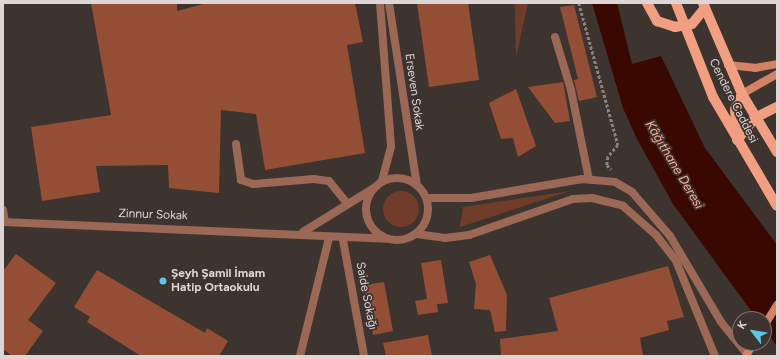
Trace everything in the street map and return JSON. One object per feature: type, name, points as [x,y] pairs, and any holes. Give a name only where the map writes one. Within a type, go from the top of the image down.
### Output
[{"type":"main road","points":[[647,3],[660,23],[685,27],[702,16],[704,6]]},
{"type":"main road","name":"Cendere Caddesi","points":[[676,3],[713,97],[777,206]]},
{"type":"main road","name":"Cendere Caddesi","points":[[704,6],[742,94],[754,118],[777,152]]},
{"type":"main road","points":[[728,64],[755,68],[777,64]]},
{"type":"main road","points":[[737,140],[735,114],[742,94],[777,74]]},
{"type":"main road","points":[[737,140],[754,118],[777,107]]},
{"type":"street","name":"Erseven Sokak","points":[[380,3],[391,147],[382,181]]},
{"type":"street","name":"Erseven Sokak","points":[[389,3],[417,185]]},
{"type":"street","points":[[555,37],[571,90],[590,179]]},
{"type":"street","points":[[236,144],[241,180],[253,184],[314,179],[329,181],[347,202]]},
{"type":"street","points":[[403,178],[417,185],[427,198],[427,217],[417,234],[408,239],[387,239],[378,234],[366,217],[368,196],[374,188],[382,181],[403,178]]},
{"type":"street","points":[[427,198],[471,198],[590,179],[615,182],[642,203],[670,236],[721,322],[746,355]]},
{"type":"street","points":[[302,233],[318,226],[347,202],[374,188]]},
{"type":"street","points":[[417,234],[445,238],[469,235],[573,199],[592,198],[623,206],[656,235],[676,261],[715,356]]},
{"type":"street","points":[[3,210],[4,222]]},
{"type":"street","name":"Zinnur Sokak","points":[[4,222],[302,233],[343,240],[387,239]]},
{"type":"street","points":[[300,356],[329,238]]},
{"type":"street","name":"Saide Sokağı","points":[[343,240],[364,356]]},
{"type":"path","points":[[579,3],[618,145],[608,157],[607,165],[618,172]]},
{"type":"shaded area","points":[[514,3],[528,3],[516,57],[515,12]]},
{"type":"shaded area","points":[[405,191],[414,196],[418,202],[418,216],[414,222],[405,227],[397,227],[388,222],[384,216],[383,205],[388,196],[394,192]]},
{"type":"shaded area","points":[[570,191],[460,227],[463,207]]},
{"type":"water","name":"Kâğıthane Deresi","points":[[592,3],[617,3],[632,64],[661,56],[705,148],[777,245],[777,346],[772,339],[772,311],[751,311],[673,204],[637,139],[623,108]]},
{"type":"building","points":[[91,3],[177,3],[177,11],[207,3],[355,3],[363,42],[347,45],[365,153],[265,170],[256,114],[221,110],[219,193],[169,188],[168,165],[96,166],[100,192],[42,201],[31,127],[111,115]]},
{"type":"building","points":[[417,3],[468,3],[479,80],[429,87]]},
{"type":"building","points":[[574,5],[597,97],[579,101],[574,80],[578,79],[560,7]]},
{"type":"building","points":[[563,82],[570,121],[555,123],[528,87]]},
{"type":"building","points":[[516,89],[536,146],[518,157],[513,138],[501,139],[489,103]]},
{"type":"building","points":[[16,254],[56,283],[28,320],[43,331],[25,356],[12,356],[3,349],[3,271]]},
{"type":"building","points":[[490,255],[507,295],[506,331],[495,332],[490,310],[474,309],[476,284],[469,262]]},
{"type":"building","points":[[441,260],[448,303],[437,304],[438,312],[418,315],[415,301],[427,299],[421,263]]},
{"type":"building","points":[[668,266],[684,317],[667,321],[669,330],[640,338],[643,356],[501,356],[500,339],[558,331],[549,298]]},
{"type":"building","points":[[97,270],[205,333],[207,328],[228,341],[219,356],[141,356],[87,322],[90,317],[74,307]]},
{"type":"building","points":[[384,282],[393,331],[373,335],[364,285]]},
{"type":"building","points":[[428,335],[432,356],[386,356],[383,343]]},
{"type":"place","name":"Şeyh Şamil İmam Hatip Ortaokulu","points":[[163,281]]}]
